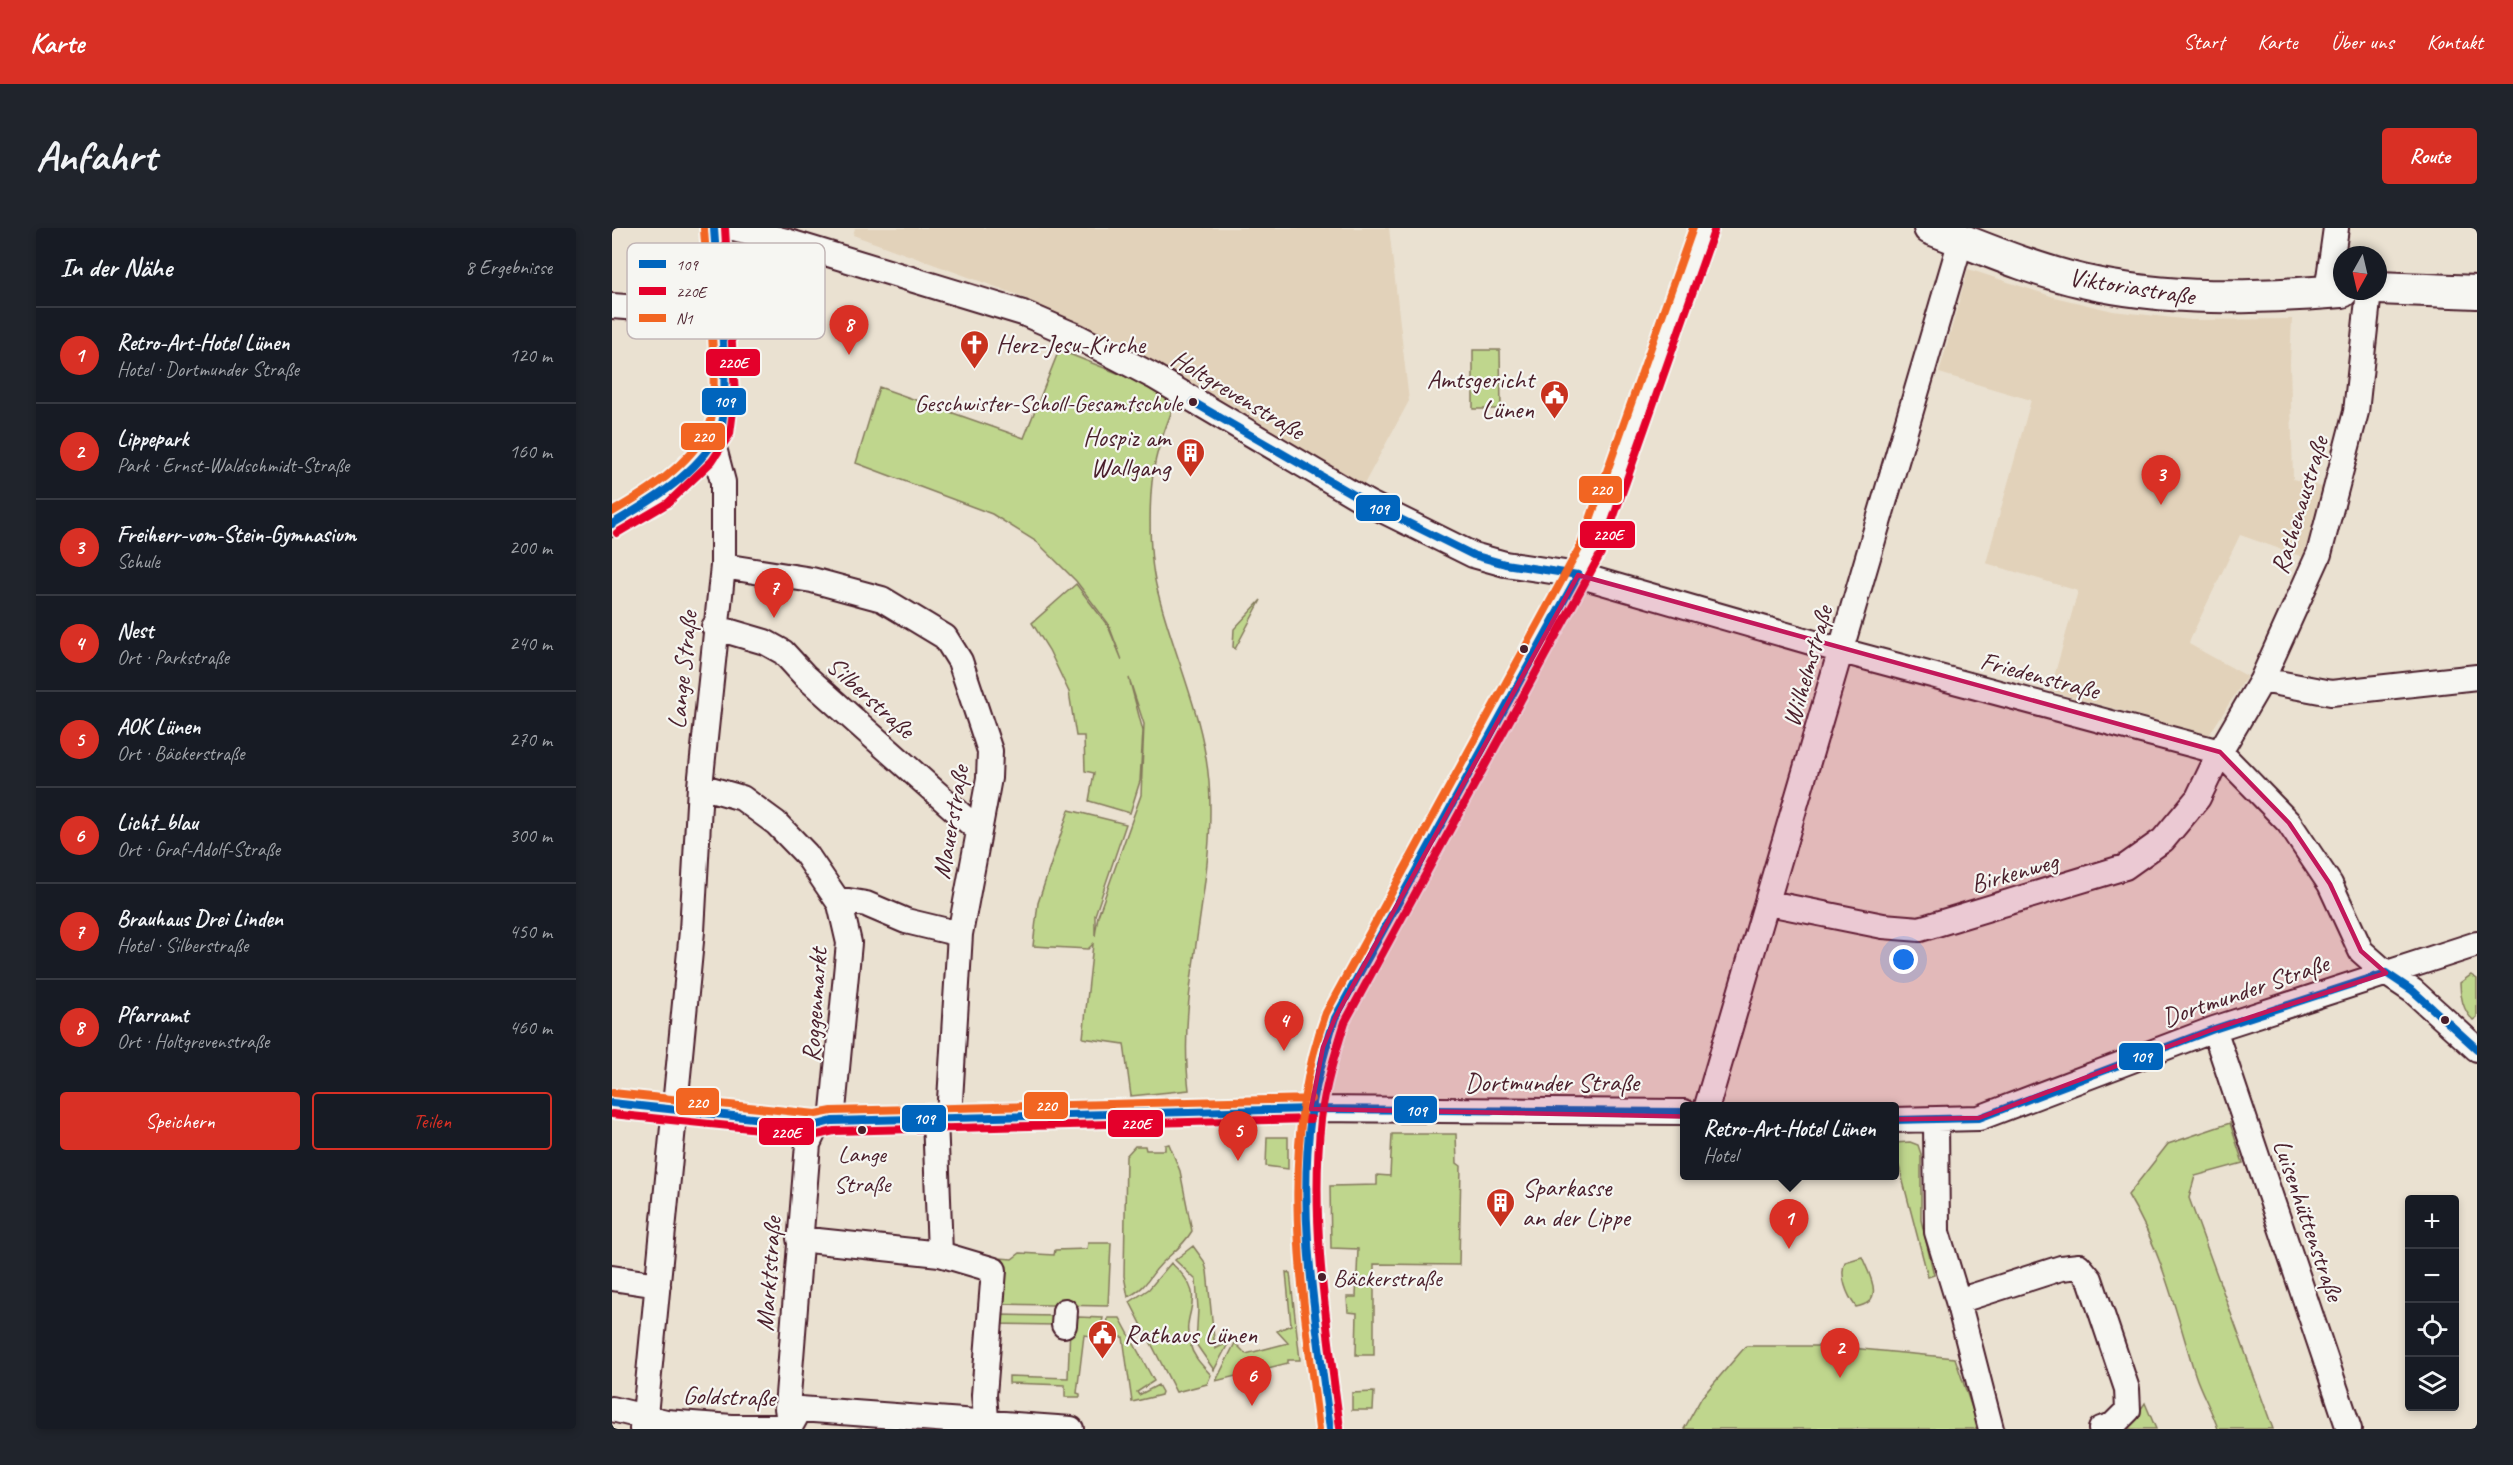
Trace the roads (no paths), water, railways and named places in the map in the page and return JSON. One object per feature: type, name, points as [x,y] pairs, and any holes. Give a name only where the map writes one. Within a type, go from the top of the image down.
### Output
[{"type":"main road","name":"Viktoriastraße","points":[[1943,232],[2060,275],[2128,290],[2226,298],[2333,292]]},
{"type":"main road","points":[[2387,288],[2477,292]]},
{"type":"street","points":[[714,228],[715,243]]},
{"type":"street","name":"Holtgrevenstraße","points":[[734,228],[792,243]]},
{"type":"street","points":[[1330,1429],[1313,1301],[1308,1165],[1311,1109],[1323,1047],[1335,1018],[1591,549],[1704,228]]},
{"type":"street","points":[[2335,246],[2336,228]]},
{"type":"street","name":"Wilhelmstraße","points":[[1709,1102],[1842,651],[1943,232]]},
{"type":"street","name":"Holtgrevenstraße","points":[[825,253],[1034,318],[1076,336],[1153,376],[1368,503],[1473,555],[1505,564],[1578,575]]},
{"type":"street","name":"Rathenaustraße","points":[[2220,752],[2262,680],[2319,554],[2356,412],[2368,300]]},
{"type":"street","points":[[612,306],[627,307]]},
{"type":"street","points":[[612,524],[661,495],[712,444],[720,430],[725,396],[722,339]]},
{"type":"street","name":"Lange Straße","points":[[644,1422],[692,931],[700,786],[714,627],[723,566],[723,482],[712,444]]},
{"type":"street","name":"Mauerstraße","points":[[723,566],[777,573],[882,599],[945,637],[960,661],[990,751],[989,778],[960,934],[942,1117],[940,1254]]},
{"type":"street","name":"Friedenstraße","points":[[1578,575],[1842,651],[2220,752]]},
{"type":"street","name":"Silberstraße","points":[[714,627],[765,642],[783,652],[805,676],[979,831]]},
{"type":"street","points":[[2262,680],[2331,693],[2477,677]]},
{"type":"street","points":[[2220,752],[2289,823],[2330,884],[2361,951],[2386,973],[2413,991],[2477,1049]]},
{"type":"street","name":"Birkenweg","points":[[1769,903],[1883,926],[1920,929],[2125,867],[2163,840],[2198,798],[2220,752]]},
{"type":"street","name":"Roggenmarkt","points":[[700,786],[742,798],[776,823],[806,854],[837,899],[849,943],[825,1123]]},
{"type":"street","points":[[837,899],[866,904],[906,921],[960,934]]},
{"type":"street","name":"Dortmunder Straße","points":[[1899,1120],[1936,1121],[1979,1118],[2214,1029],[2477,944]]},
{"type":"street","name":"Luisenhüttenstraße","points":[[2214,1029],[2349,1429]]},
{"type":"street","points":[[612,1103],[825,1123],[942,1117],[1311,1109]]},
{"type":"street","name":"Dortmunder Straße","points":[[1311,1109],[1680,1112]]},
{"type":"street","points":[[1936,1121],[1937,1232],[1958,1301],[1990,1429]]},
{"type":"street","name":"Marktstraße","points":[[794,1422],[787,1408],[798,1239],[808,1144],[825,1123]]},
{"type":"street","points":[[798,1239],[940,1254],[994,1270],[986,1376],[986,1426]]},
{"type":"street","points":[[1958,1301],[2061,1268],[2079,1266],[2090,1279],[2127,1389],[2128,1410],[2113,1425],[2101,1429]]},
{"type":"street","points":[[612,1278],[658,1285]]},
{"type":"street","name":"Goldstraße","points":[[612,1409],[644,1422],[732,1427],[794,1422],[1071,1429]]},
{"type":"place","name":"Pfarramt","points":[[849,355]]},
{"type":"place","name":"Herz-Jesu-Kirche","points":[[975,370]]},
{"type":"place","name":"Geschwister-Scholl-Gesamtschule","points":[[1193,402]]},
{"type":"place","name":"Amtsgericht Lünen","points":[[1555,420]]},
{"type":"place","name":"Hospiz am Wallgang","points":[[1191,478]]},
{"type":"place","name":"Freiherr-vom-Stein-Gymnasium","points":[[2161,505]]},
{"type":"place","name":"Brauhaus Drei Linden","points":[[774,618]]},
{"type":"place","name":"Nest","points":[[1284,1051]]},
{"type":"place","name":"Lange Straße","points":[[862,1130]]},
{"type":"place","name":"AOK Lünen","points":[[1238,1161]]},
{"type":"place","name":"Sparkasse an der Lippe","points":[[1501,1228]]},
{"type":"place","name":"Retro-Art-Hotel Lünen","points":[[1789,1249]]},
{"type":"place","name":"Bäckerstraße","points":[[1322,1277]]},
{"type":"place","name":"Rathaus Lünen","points":[[1103,1360]]},
{"type":"place","name":"Lippepark","points":[[1840,1378]]},
{"type":"place","name":"Licht_blau","points":[[1252,1406]]}]
